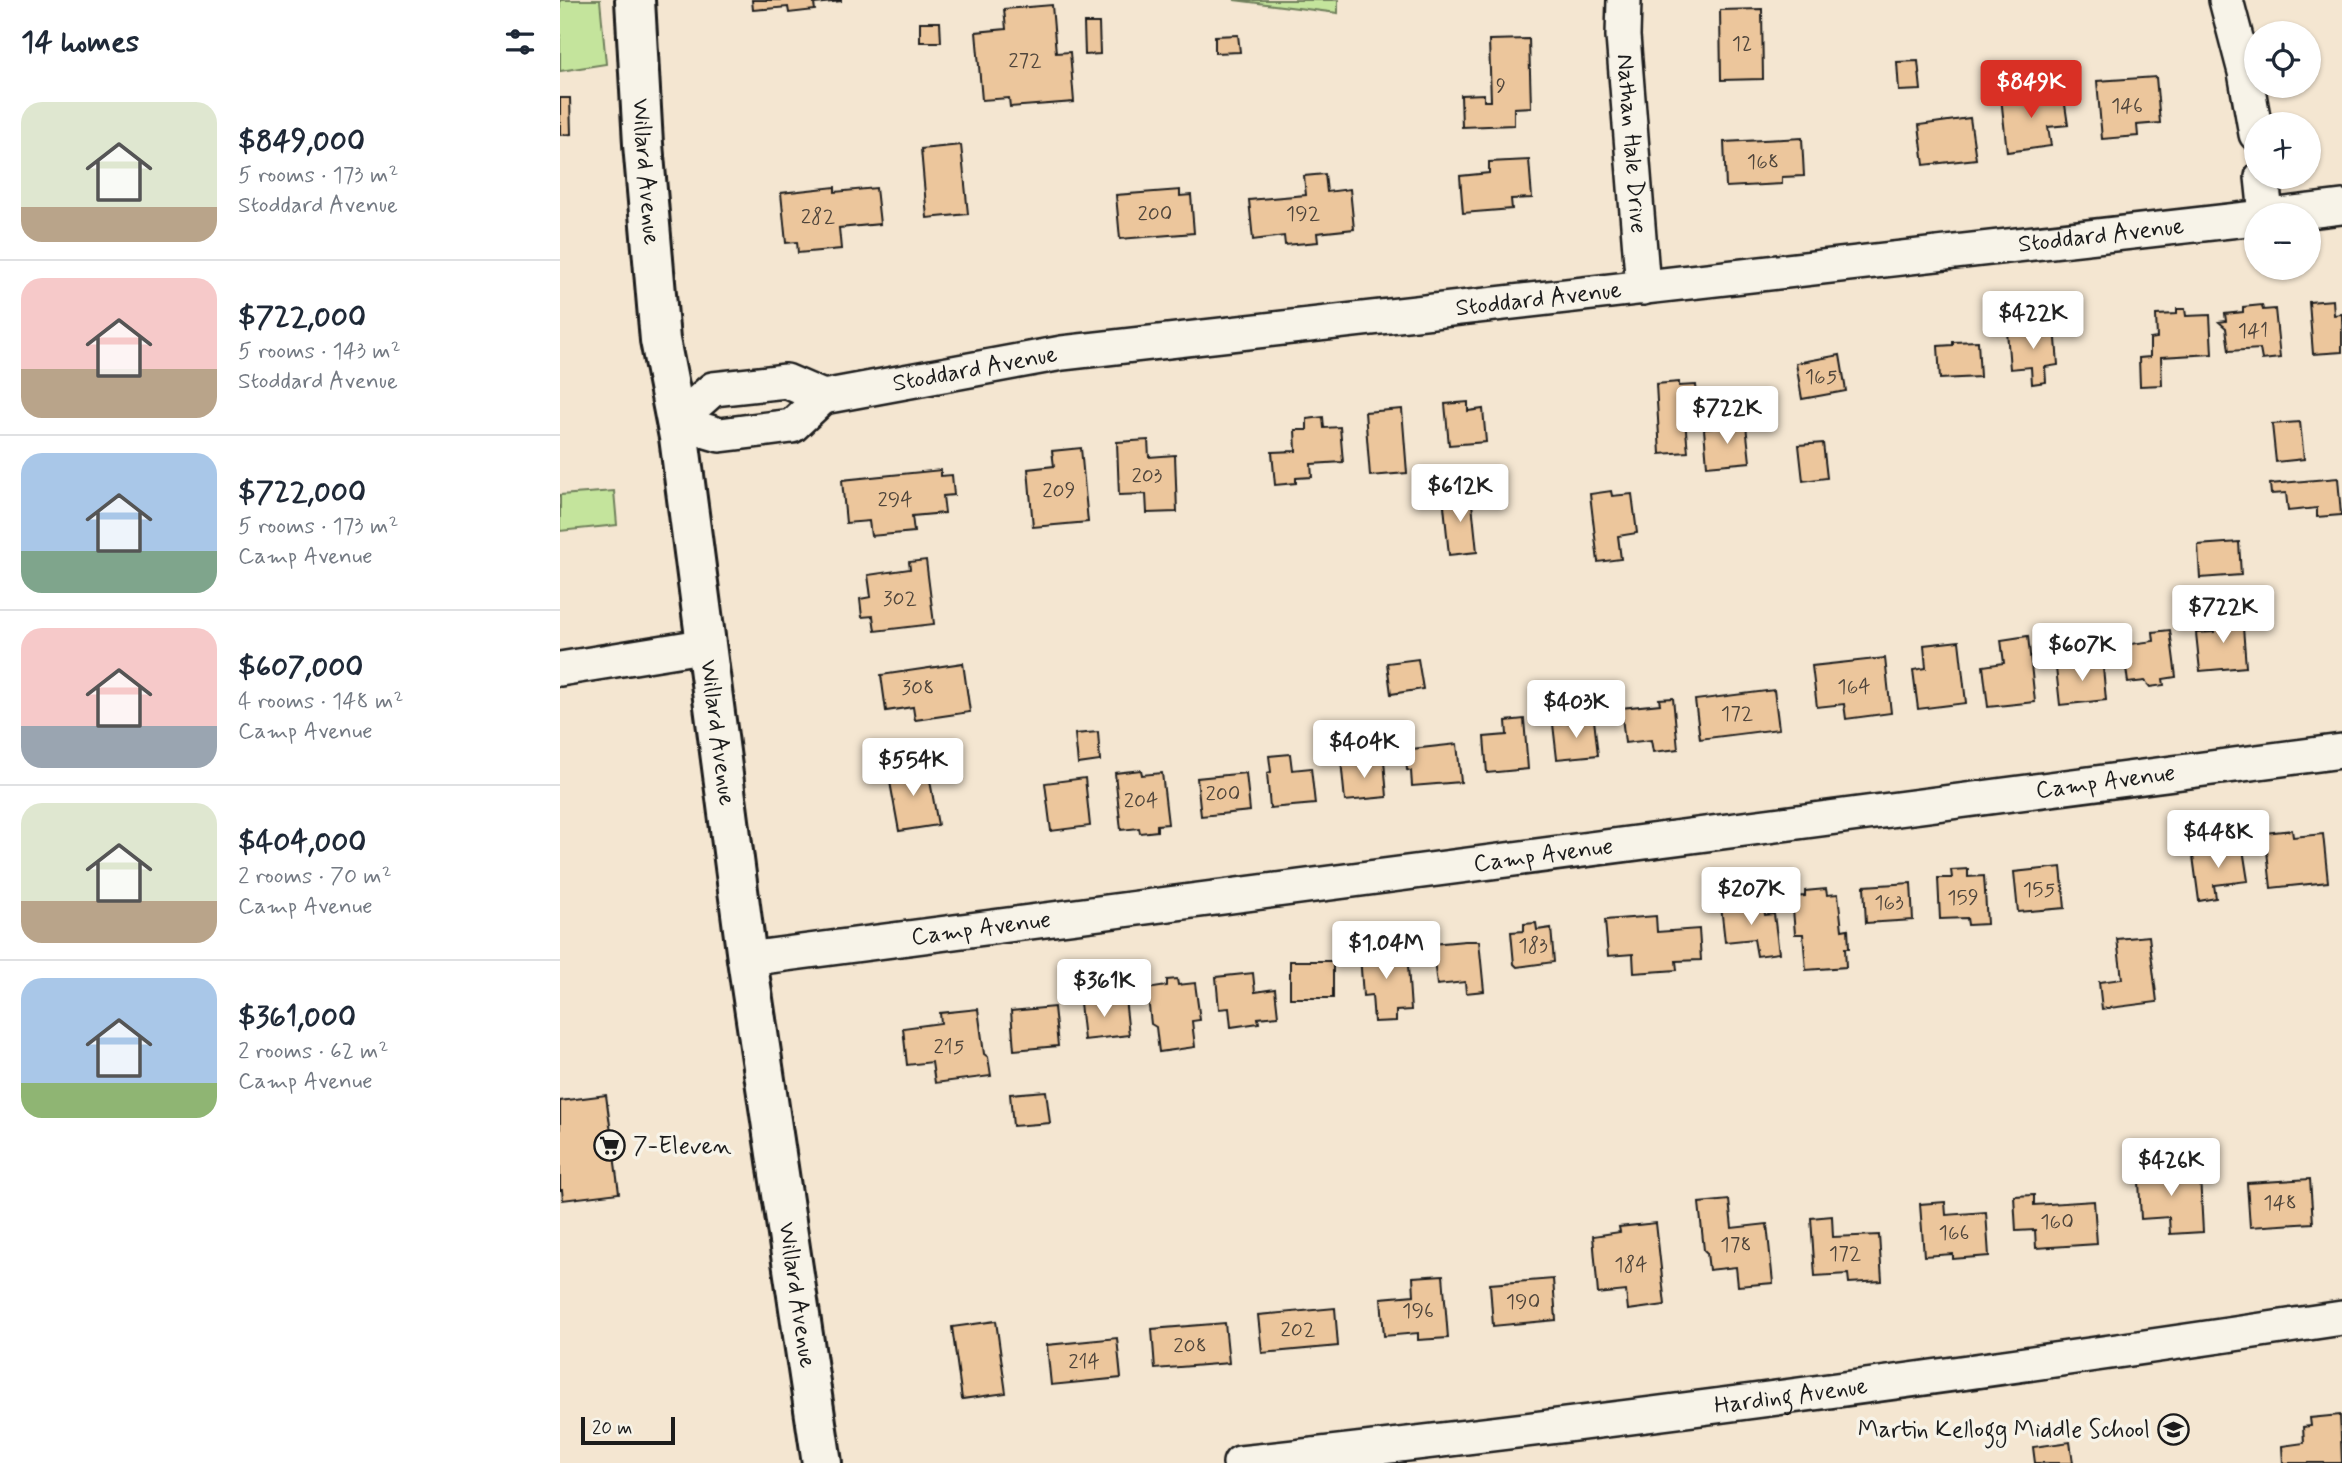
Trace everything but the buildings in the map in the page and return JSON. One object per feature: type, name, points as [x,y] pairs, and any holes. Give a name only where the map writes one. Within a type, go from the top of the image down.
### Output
[{"type":"main road","name":"Willard Avenue","points":[[635,0],[643,144],[657,310],[676,422],[708,646],[747,959],[822,1463]]},
{"type":"street","name":"Nathan Hale Drive","points":[[1624,0],[1623,36],[1643,288]]},
{"type":"street","points":[[2226,0],[2245,72],[2252,112]]},
{"type":"street","points":[[2321,210],[2342,207]]},
{"type":"street","name":"Stoddard Avenue","points":[[823,397],[1062,353],[2244,219]]},
{"type":"street","points":[[786,381],[823,397],[792,426],[720,435],[676,422],[713,389],[786,381]]},
{"type":"street","points":[[560,669],[708,646]]},
{"type":"street","name":"Camp Avenue","points":[[747,959],[2342,751]]},
{"type":"street","name":"Harding Avenue","points":[[1240,1463],[1502,1449],[2342,1318]]},
{"type":"green space","points":[[560,0],[600,0],[606,64],[560,71]]},
{"type":"green space","points":[[1234,0],[1338,0],[1338,13]]},
{"type":"green space","points":[[614,491],[617,525],[560,531],[560,495]]},
{"type":"place","name":"7-Eleven","points":[[610,1146]]},
{"type":"place","name":"Martin Kellogg Middle School","points":[[2173,1430]]}]
